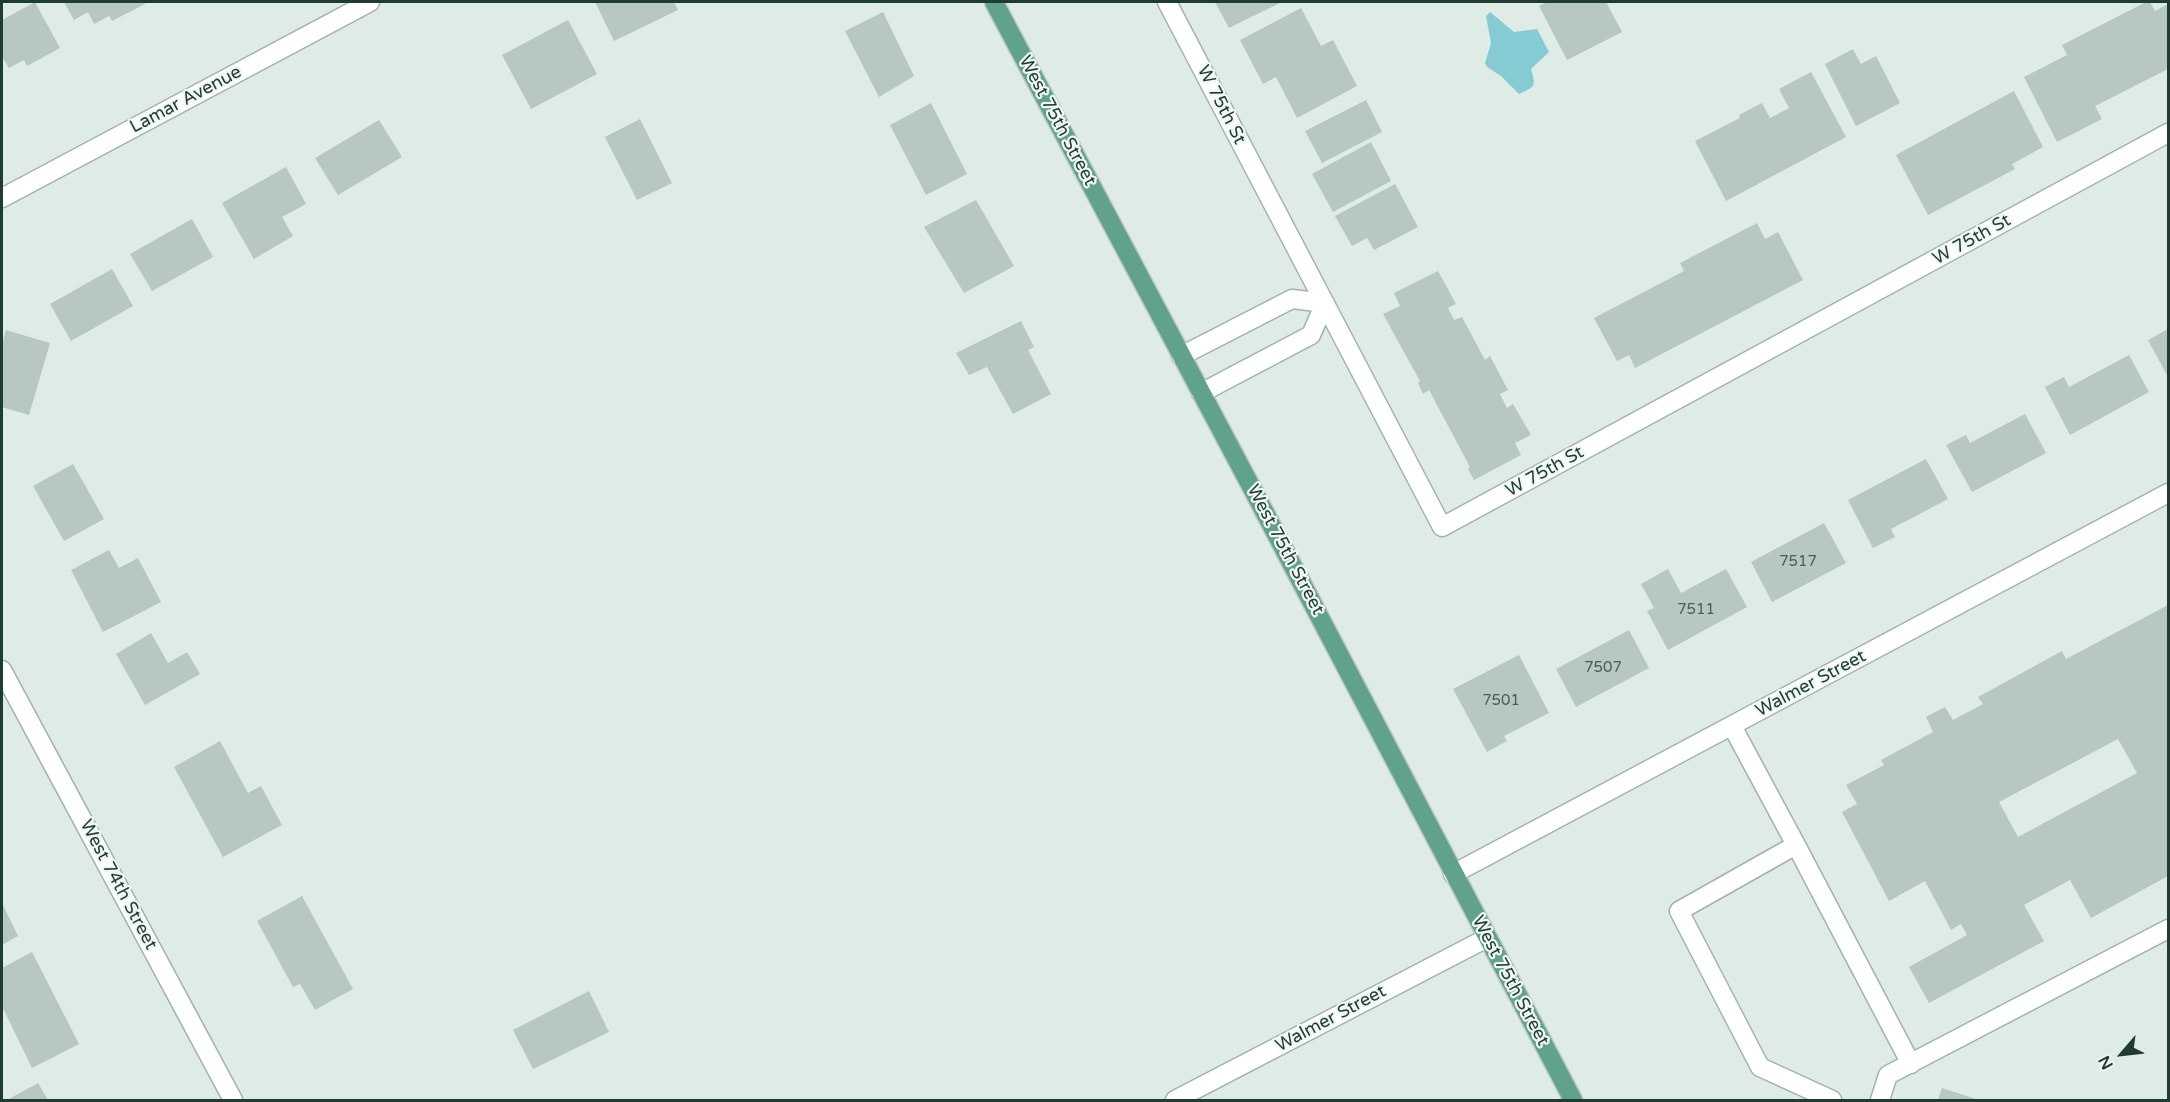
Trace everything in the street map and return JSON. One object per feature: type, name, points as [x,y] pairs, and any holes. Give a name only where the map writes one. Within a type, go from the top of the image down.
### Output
[{"type":"main road","name":"West 75th Street","points":[[994,2],[1573,1101]]},
{"type":"street","name":"Lamar Avenue","points":[[2,198],[370,2]]},
{"type":"street","name":"W 75th St","points":[[1167,2],[1442,528],[2169,133]]},
{"type":"street","points":[[1181,356],[1292,299],[1324,303],[1311,335],[1201,393]]},
{"type":"street","name":"Walmer Street","points":[[1453,874],[2169,493]]},
{"type":"street","name":"West 74th Street","points":[[2,670],[233,1101]]},
{"type":"street","points":[[1732,726],[1911,1064]]},
{"type":"street","points":[[1796,845],[1679,911],[1760,1067],[1832,1101]]},
{"type":"street","points":[[1880,1101],[1888,1075],[2169,929]]},
{"type":"street","name":"Walmer Street","points":[[1175,1101],[1487,938]]},
{"type":"water","points":[[1490,12],[1514,32],[1537,29],[1549,52],[1531,69],[1533,85],[1519,94],[1485,63],[1491,43],[1486,16]]},
{"type":"building","points":[[35,2],[60,48],[27,66],[24,60],[9,68],[2,57],[2,20]]},
{"type":"building","points":[[64,2],[144,2],[145,4],[112,21],[109,16],[94,24],[88,12],[74,20]]},
{"type":"building","points":[[595,2],[674,2],[678,10],[614,41]]},
{"type":"building","points":[[1215,2],[1282,2],[1229,28]]},
{"type":"building","points":[[1547,2],[1606,2],[1622,32],[1567,60],[1539,6]]},
{"type":"building","points":[[2150,2],[2155,11],[2168,4],[2168,69],[2095,106],[2102,119],[2057,142],[2024,77],[2067,55],[2062,45]]},
{"type":"building","points":[[1301,8],[1321,46],[1333,40],[1357,86],[1297,118],[1276,77],[1263,84],[1240,40]]},
{"type":"building","points":[[883,12],[914,76],[879,97],[845,31]]},
{"type":"building","points":[[568,20],[597,74],[531,109],[502,55]]},
{"type":"building","points":[[1853,49],[1861,64],[1876,56],[1900,103],[1856,126],[1825,64]]},
{"type":"building","points":[[1811,72],[1846,137],[1726,201],[1695,141],[1740,118],[1739,115],[1762,103],[1770,118],[1789,108],[1779,89]]},
{"type":"building","points":[[2014,91],[2043,147],[2012,164],[2015,169],[1928,215],[1896,155]]},
{"type":"building","points":[[1366,100],[1382,132],[1322,163],[1305,131]]},
{"type":"building","points":[[931,103],[967,174],[926,195],[890,125]]},
{"type":"building","points":[[640,119],[672,183],[637,200],[605,137]]},
{"type":"building","points":[[379,120],[402,157],[338,195],[315,158]]},
{"type":"building","points":[[1371,142],[1391,181],[1333,212],[1312,174]]},
{"type":"building","points":[[286,167],[306,204],[282,217],[293,236],[254,259],[222,203]]},
{"type":"building","points":[[1395,184],[1418,227],[1374,250],[1367,238],[1352,246],[1335,216]]},
{"type":"building","points":[[976,200],[1014,266],[964,293],[924,227]]},
{"type":"building","points":[[192,219],[213,257],[152,291],[130,254]]},
{"type":"building","points":[[1757,223],[1765,239],[1778,232],[1803,280],[1635,368],[1629,355],[1617,361],[1594,318],[1684,271],[1680,263]]},
{"type":"building","points":[[112,269],[133,306],[71,341],[50,304]]},
{"type":"building","points":[[1438,271],[1456,304],[1448,308],[1454,320],[1462,317],[1485,360],[1490,356],[1508,390],[1500,394],[1507,408],[1513,404],[1531,435],[1515,443],[1521,455],[1474,480],[1468,469],[1470,467],[1429,390],[1423,394],[1418,383],[1420,381],[1383,314],[1400,306],[1394,293]]},
{"type":"building","points":[[1021,321],[1034,347],[1028,350],[1051,394],[1013,414],[987,367],[969,375],[956,353]]},
{"type":"building","points":[[2168,329],[2168,377],[2148,340]]},
{"type":"building","points":[[6,330],[50,343],[29,415],[2,407],[2,345]]},
{"type":"building","points":[[2129,355],[2149,392],[2070,435],[2045,387],[2064,377],[2069,387]]},
{"type":"building","points":[[2025,414],[2046,453],[1972,492],[1946,445],[1966,435],[1970,443]]},
{"type":"building","points":[[1926,459],[1948,499],[1891,529],[1895,537],[1873,548],[1848,500]]},
{"type":"building","points":[[73,464],[104,519],[64,541],[33,486]]},
{"type":"building","points":[[1824,523],[1846,563],[1772,602],[1751,562]]},
{"type":"building","points":[[109,550],[119,568],[138,558],[161,602],[103,632],[71,570]]},
{"type":"building","points":[[1668,569],[1681,593],[1726,569],[1747,607],[1668,650],[1647,611],[1654,608],[1641,584]]},
{"type":"building","points":[[2168,605],[2168,876],[2091,918],[2070,880],[2024,905],[2044,941],[1929,1003],[1909,967],[1967,935],[1961,924],[1951,930],[1925,881],[1889,901],[1842,812],[1857,804],[1846,785],[1884,765],[1881,760],[1933,732],[1926,717],[1945,707],[1953,720],[1983,704],[1978,697],[2062,651],[2066,659]],"holes":[[[2118,739],[2137,773],[2018,837],[1999,802]]]},
{"type":"building","points":[[1629,630],[1649,668],[1576,707],[1556,669]]},
{"type":"building","points":[[151,633],[168,663],[187,652],[200,674],[145,705],[116,654]]},
{"type":"building","points":[[1519,655],[1549,713],[1504,736],[1507,741],[1487,752],[1453,689]]},
{"type":"building","points":[[220,741],[248,793],[261,786],[282,825],[223,857],[174,767]]},
{"type":"building","points":[[302,896],[353,989],[315,1010],[300,984],[293,987],[257,921]]},
{"type":"building","points":[[2,903],[18,936],[2,945]]},
{"type":"building","points":[[32,952],[79,1044],[32,1068],[2,1006],[2,968]]},
{"type":"building","points":[[589,991],[609,1032],[533,1069],[513,1030]]},
{"type":"building","points":[[38,1083],[48,1100],[7,1100]]},
{"type":"building","points":[[1942,1088],[1979,1100],[1938,1100]]}]
